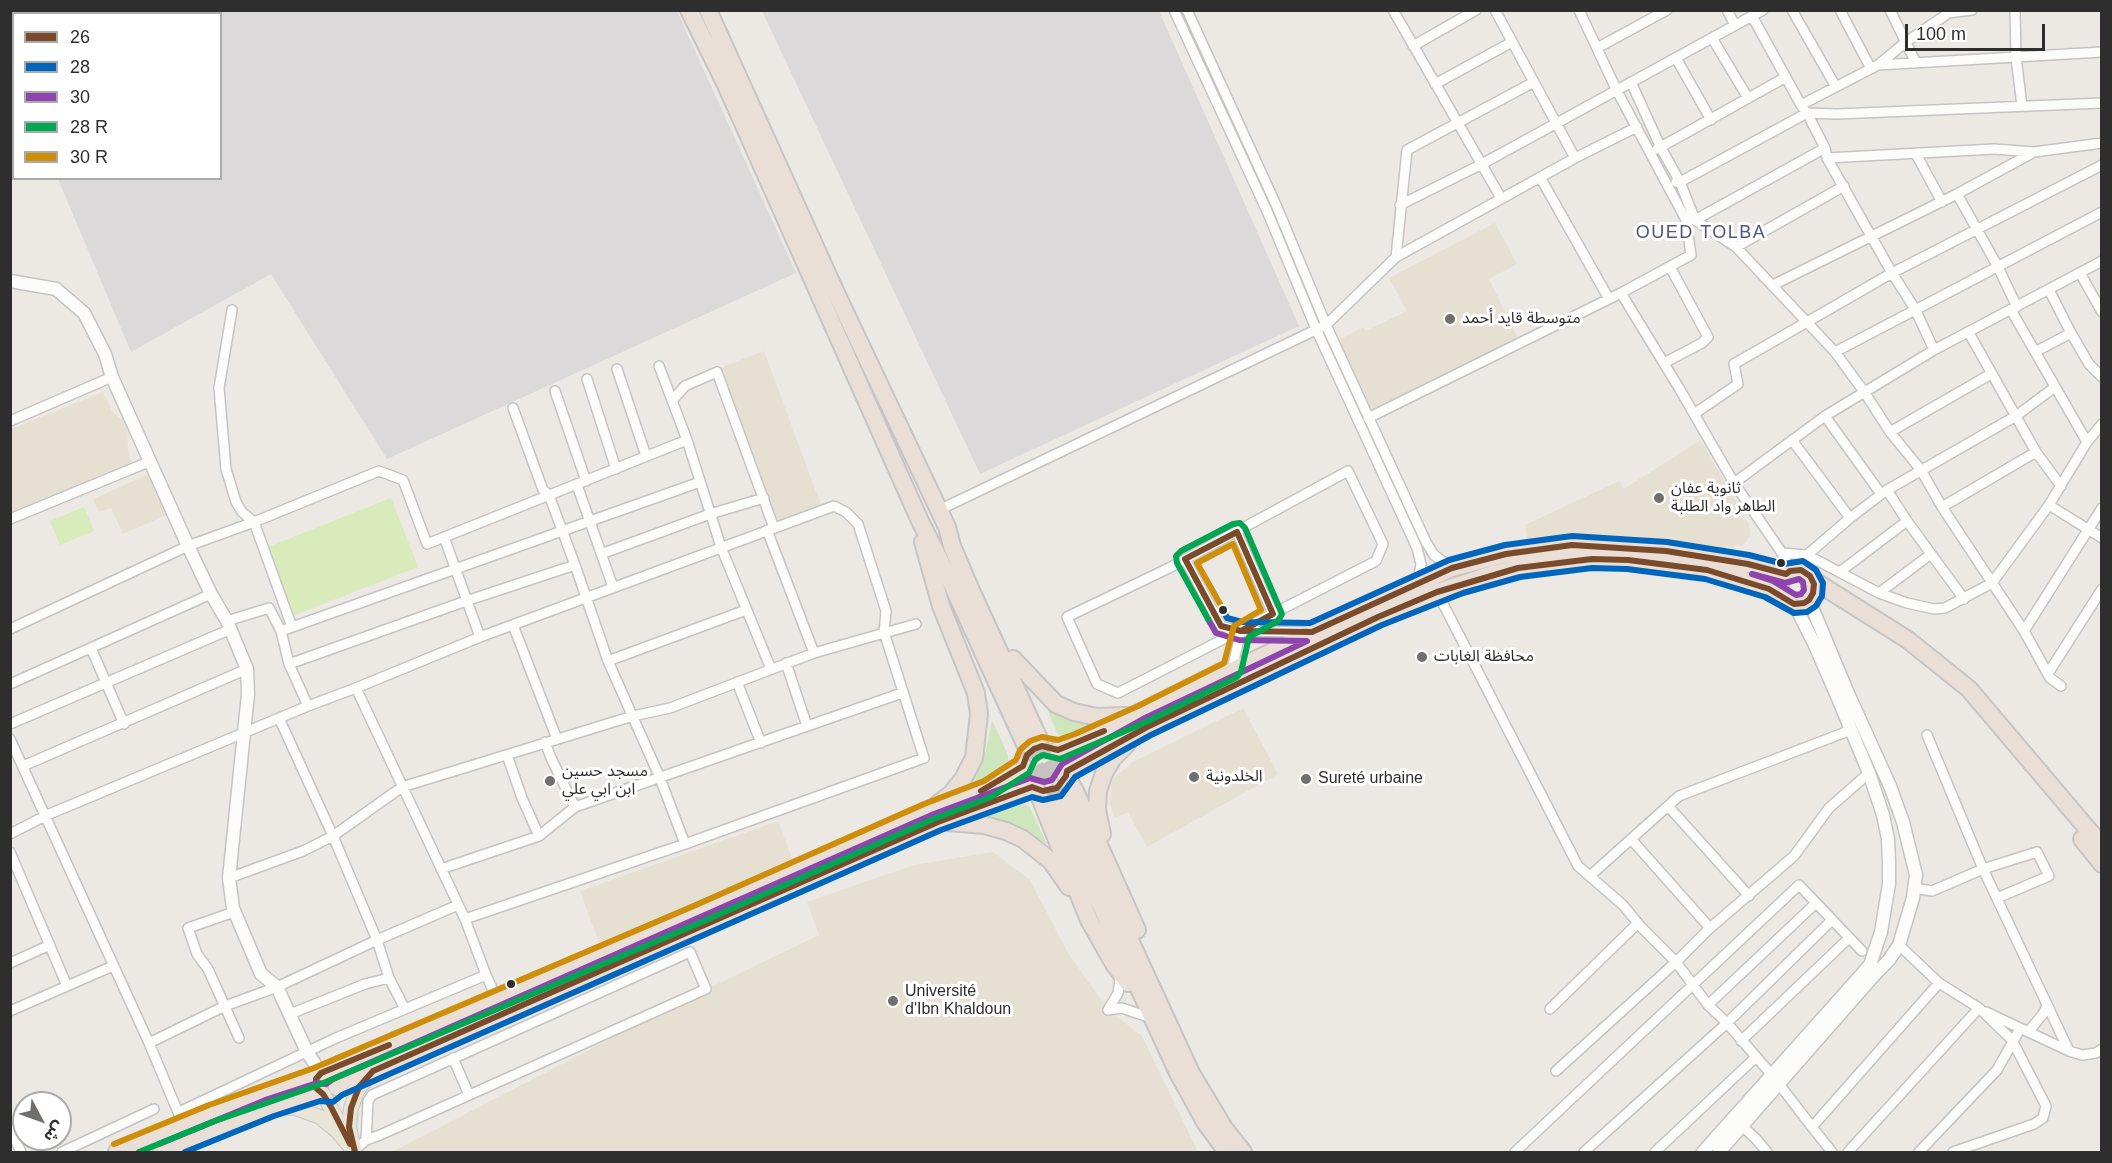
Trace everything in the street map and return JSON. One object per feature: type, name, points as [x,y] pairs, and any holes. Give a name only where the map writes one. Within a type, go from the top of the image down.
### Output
[{"type":"highway","points":[[689,10],[726,85],[920,521],[951,582],[1043,745],[1065,759],[1067,774],[1157,979],[1157,1016]]},
{"type":"highway","points":[[708,10],[832,285],[947,527],[1013,659],[1043,745]]},
{"type":"highway","points":[[706,47],[721,39]]},
{"type":"highway","points":[[920,521],[953,615],[1023,764],[1024,778],[1034,788],[1089,920]]},
{"type":"highway","points":[[920,521],[925,551],[941,606],[976,693],[979,714],[974,758],[963,779],[933,817]]},
{"type":"highway","points":[[947,527],[952,546],[969,586],[1043,745]]},
{"type":"highway","points":[[162,1152],[326,1083],[497,999],[933,817],[1034,788],[1050,790],[1057,788],[1067,774],[1144,720],[1232,669],[1452,568],[1506,554],[1572,545],[1666,551],[1790,572],[1806,572],[1813,580],[1908,640],[1955,676],[1993,716],[2015,746],[2101,845]]},
{"type":"highway","points":[[117,1152],[181,1118],[374,1071],[933,817],[988,789],[1023,764],[1027,755],[1034,749],[1144,720],[1437,592],[1493,573],[1592,559],[1647,562],[1707,570],[1748,581],[1799,599],[1862,612]]},
{"type":"highway","points":[[1790,572],[1781,582],[1799,599]]},
{"type":"highway","points":[[1799,599],[1814,589],[1813,580]]},
{"type":"highway","points":[[1013,659],[1056,704],[1097,717],[1144,720]]},
{"type":"highway","points":[[1124,900],[1099,824],[1098,791],[1104,773],[1113,758],[1144,720]]},
{"type":"highway","points":[[2015,746],[2041,789],[2102,864]]},
{"type":"highway","points":[[1059,801],[1157,1016],[1190,1098],[1222,1151]]},
{"type":"highway","points":[[933,817],[1006,831],[1023,839],[1051,861],[1114,964],[1157,1016],[1204,1097],[1243,1152]]},
{"type":"main road","points":[[354,1152],[349,1127],[352,1105],[359,1087],[374,1071]]},
{"type":"main road","points":[[326,1083],[354,1152]]},
{"type":"main road","points":[[271,1108],[296,1108],[320,1117],[338,1131],[354,1152]]},
{"type":"street","points":[[1174,10],[1267,211],[1316,329],[1417,548],[1421,564],[1415,585]]},
{"type":"street","points":[[1394,10],[1501,198]]},
{"type":"street","points":[[1413,46],[1476,10]]},
{"type":"street","points":[[1495,10],[1575,158]]},
{"type":"street","points":[[1579,10],[1617,91],[1665,180],[1690,220],[1736,247],[1835,352],[1890,432],[1921,470],[1942,507],[2024,631],[2049,672],[2050,678],[2061,686]]},
{"type":"street","points":[[1597,48],[1667,10]]},
{"type":"street","points":[[1727,10],[1735,25]]},
{"type":"street","points":[[1400,205],[1482,164],[1763,10]]},
{"type":"street","points":[[1792,10],[1836,87]]},
{"type":"street","points":[[1840,10],[1874,66]]},
{"type":"street","points":[[1890,10],[1915,62]]},
{"type":"street","points":[[1665,180],[1680,182],[1804,109],[1836,87],[1874,66],[1948,12],[1972,10]]},
{"type":"street","points":[[2015,10],[2016,57],[2022,106]]},
{"type":"street","points":[[1179,20],[1191,12],[1326,325],[1428,547],[1438,559],[1452,568]]},
{"type":"street","points":[[1752,16],[1825,148],[1827,158],[1915,309],[1934,350]]},
{"type":"street","points":[[1712,38],[1748,98]]},
{"type":"street","points":[[1435,84],[1512,42]]},
{"type":"street","points":[[1874,66],[2102,52]]},
{"type":"street","points":[[1676,58],[1711,120]]},
{"type":"street","points":[[1649,151],[1661,148],[1786,77]]},
{"type":"street","points":[[1396,257],[1407,150],[1534,82]]},
{"type":"street","points":[[1368,418],[1621,293],[1691,255],[1690,220],[1680,182],[1661,148],[1631,82]]},
{"type":"street","points":[[1804,109],[1837,114],[2102,103]]},
{"type":"street","points":[[939,510],[1326,325],[1396,257],[1575,158],[1637,127]]},
{"type":"street","points":[[1233,137],[1243,132]]},
{"type":"street","points":[[1827,158],[1994,149],[2034,152],[2102,143]]},
{"type":"street","points":[[1690,220],[1825,148]]},
{"type":"street","points":[[1773,285],[1942,202],[2034,152]]},
{"type":"street","points":[[1916,154],[1942,202]]},
{"type":"street","points":[[1694,414],[1738,384],[1734,364],[1892,273],[2102,165]]},
{"type":"street","points":[[1540,177],[1609,299]]},
{"type":"street","points":[[1736,247],[1844,186]]},
{"type":"street","points":[[1957,194],[1997,265],[2014,309],[2035,352],[2087,441]]},
{"type":"street","points":[[1835,352],[1997,265],[2102,212]]},
{"type":"street","points":[[1734,483],[1825,416],[1934,350],[2102,261]]},
{"type":"street","points":[[1664,363],[1708,338],[1670,267]]},
{"type":"street","points":[[2080,273],[2102,312]]},
{"type":"street","points":[[10,281],[56,289],[84,313],[105,354],[112,377],[188,546],[229,625],[247,669],[248,694],[230,878],[234,912],[261,974],[277,987],[307,1052],[326,1083]]},
{"type":"street","points":[[2049,290],[2089,364],[2102,377]]},
{"type":"street","points":[[1621,293],[1734,483],[1782,553],[1790,572],[1806,555],[1884,492],[2016,416],[2055,387]]},
{"type":"street","points":[[232,310],[219,388],[226,469],[236,502],[242,512],[254,522],[292,627]]},
{"type":"street","points":[[1969,333],[2036,452],[2061,486]]},
{"type":"street","points":[[2035,352],[2071,333]]},
{"type":"street","points":[[659,366],[687,440],[721,547],[771,669]]},
{"type":"street","points":[[617,369],[646,456]]},
{"type":"street","points":[[672,401],[685,386],[717,372],[764,498],[771,529],[814,653]]},
{"type":"street","points":[[1890,432],[1991,374]]},
{"type":"street","points":[[10,421],[112,377]]},
{"type":"street","points":[[587,379],[616,469]]},
{"type":"street","points":[[555,391],[582,483],[590,521],[613,586]]},
{"type":"street","points":[[513,408],[543,490],[549,495],[609,661],[660,778],[685,844]]},
{"type":"street","points":[[1825,416],[1964,599]]},
{"type":"street","points":[[1782,553],[1806,555],[1879,593],[1907,603],[1935,609],[1945,608],[1992,583],[2049,505],[2087,441],[2100,428]]},
{"type":"street","points":[[10,629],[188,546],[379,471],[403,480],[427,544],[687,440]]},
{"type":"street","points":[[1792,440],[1850,518]]},
{"type":"street","points":[[1942,507],[2036,452]]},
{"type":"street","points":[[10,519],[151,461]]},
{"type":"street","points":[[1348,471],[1383,544],[1376,561],[1118,693],[1096,684],[1067,617],[1185,559],[1348,471]]},
{"type":"street","points":[[281,631],[700,482]]},
{"type":"street","points":[[601,554],[710,514],[764,498]]},
{"type":"street","points":[[2049,505],[2102,538]]},
{"type":"street","points":[[10,834],[47,816],[279,718],[480,637],[834,506],[846,512],[858,524],[886,611],[884,632],[924,758],[685,844],[465,919]]},
{"type":"street","points":[[2024,631],[2102,508]]},
{"type":"street","points":[[1840,571],[1907,521]]},
{"type":"street","points":[[1236,532],[1274,614]]},
{"type":"street","points":[[444,537],[480,637]]},
{"type":"street","points":[[1879,593],[1931,554]]},
{"type":"street","points":[[1185,559],[1221,626],[1241,631],[1312,632]]},
{"type":"street","points":[[289,664],[575,565]]},
{"type":"street","points":[[2049,672],[2102,590]]},
{"type":"street","points":[[1437,592],[1578,866],[1623,905],[1676,963],[1708,1005],[1727,1023],[1771,1074]]},
{"type":"street","points":[[10,684],[211,594]]},
{"type":"street","points":[[1703,1152],[1870,965],[1876,950],[1889,884],[1888,839],[1883,814],[1869,773],[1814,643],[1799,599]]},
{"type":"street","points":[[1719,1152],[1889,960],[1899,945],[1913,898],[1916,875],[1904,822],[1846,691],[1799,599]]},
{"type":"street","points":[[10,724],[108,684],[268,608],[281,631],[289,664],[308,706]]},
{"type":"street","points":[[609,661],[746,610]]},
{"type":"street","points":[[230,878],[333,836],[402,787],[633,716],[670,708],[814,653],[916,624]]},
{"type":"street","points":[[513,625],[557,739]]},
{"type":"street","points":[[1232,669],[1241,631]]},
{"type":"street","points":[[90,648],[124,724]]},
{"type":"street","points":[[786,663],[807,726]]},
{"type":"street","points":[[23,766],[247,669]]},
{"type":"street","points":[[737,682],[761,742]]},
{"type":"street","points":[[356,688],[465,919],[497,999]]},
{"type":"street","points":[[441,869],[539,836],[575,807],[902,693]]},
{"type":"street","points":[[279,718],[333,836],[377,940],[389,978],[405,1009]]},
{"type":"street","points":[[1591,875],[1679,796],[1851,730]]},
{"type":"street","points":[[1927,735],[1983,869],[2069,1051]]},
{"type":"street","points":[[10,739],[47,816],[181,1118],[307,1052],[486,975]]},
{"type":"street","points":[[545,742],[575,807]]},
{"type":"street","points":[[507,754],[522,798],[539,836]]},
{"type":"street","points":[[1556,1071],[1676,963],[1710,928],[1794,856],[1829,808],[1869,773]]},
{"type":"street","points":[[1668,806],[1749,896]]},
{"type":"street","points":[[1631,839],[1710,928]]},
{"type":"street","points":[[10,852],[67,986]]},
{"type":"street","points":[[1914,888],[1932,891],[1983,869],[2037,852],[2049,876],[1997,898]]},
{"type":"street","points":[[10,882],[21,878]]},
{"type":"street","points":[[1519,1151],[1799,885],[1862,951]]},
{"type":"street","points":[[1708,1005],[1816,903]]},
{"type":"street","points":[[149,1043],[225,1006],[277,987],[458,905]]},
{"type":"street","points":[[234,912],[188,927],[197,954],[208,969],[238,1038]]},
{"type":"street","points":[[1584,1152],[1727,1023],[1832,921]]},
{"type":"street","points":[[1550,1009],[1638,923]]},
{"type":"street","points":[[1741,1041],[1848,938]]},
{"type":"street","points":[[10,963],[50,945]]},
{"type":"street","points":[[1899,945],[1939,983],[1979,1008],[2082,1056],[2102,1049]]},
{"type":"street","points":[[354,1152],[366,1140],[706,989],[690,952],[372,1095],[368,1101],[366,1140]]},
{"type":"street","points":[[1114,964],[1120,980],[1118,993],[1108,1010],[1122,1008],[1157,1016]]},
{"type":"street","points":[[10,1011],[113,966]]},
{"type":"street","points":[[290,1014],[365,984],[389,978]]},
{"type":"street","points":[[1812,1127],[1939,983]]},
{"type":"street","points":[[1919,1152],[1997,1070],[2012,1040],[2043,1014],[2047,1005]]},
{"type":"street","points":[[1953,1152],[2034,1124],[2043,1118],[2046,1106],[2012,1040],[1979,1008]]},
{"type":"street","points":[[1848,1152],[1979,1008]]},
{"type":"street","points":[[1654,1152],[1756,1057]]},
{"type":"street","points":[[453,1058],[469,1095]]},
{"type":"street","points":[[1779,1084],[1833,1152]]},
{"type":"street","points":[[62,1152],[154,1109]]},
{"type":"street","points":[[1742,1126],[1767,1152]]},
{"type":"street","points":[[10,1129],[21,1152]]},
{"type":"shaded area","points":[[10,11],[677,11],[796,273],[387,459],[271,274],[131,352],[58,180],[222,180],[222,12],[12,12],[12,71],[10,66]]},
{"type":"shaded area","points":[[762,11],[1159,11],[1299,326],[980,474]]},
{"type":"shaded area","name":"متوسطة قايد أحمد","points":[[1495,223],[1517,264],[1489,279],[1518,338],[1371,412],[1335,342],[1363,327],[1366,331],[1407,311],[1389,278]]},
{"type":"shaded area","points":[[764,351],[821,505],[777,522],[720,368]]},
{"type":"shaded area","points":[[103,392],[112,411],[124,422],[132,464],[11,515],[11,429]]},
{"type":"shaded area","name":"ثانوية عفان الطاهر واد الطلبة","points":[[1700,440],[1739,506],[1737,512],[1741,513],[1740,519],[1746,520],[1749,525],[1750,536],[1742,546],[1735,545],[1733,548],[1726,546],[1724,556],[1638,536],[1527,542],[1525,525],[1619,481],[1624,489]]},
{"type":"shaded area","points":[[151,473],[169,514],[123,534],[111,508],[99,512],[93,499]]},
{"type":"shaded area","name":"الخلدونية","points":[[1243,708],[1278,774],[1147,847],[1128,812],[1115,818],[1110,804],[1112,780],[1133,762]]},
{"type":"shaded area","points":[[778,821],[793,861],[600,945],[580,891]]},
{"type":"shaded area","name":"Université d'Ibn Khaldoun","points":[[993,852],[1030,880],[1068,953],[1108,1010],[1142,1036],[1198,1152],[392,1152],[701,992],[819,935],[807,902],[914,865]]},
{"type":"green space","points":[[391,498],[418,567],[295,615],[268,547]]},
{"type":"green space","points":[[84,507],[94,531],[60,545],[50,521]]},
{"type":"green space","points":[[1043,699],[1104,726],[1065,739],[1057,733]]},
{"type":"green space","points":[[992,720],[1008,755],[1008,762],[1005,767],[970,789],[986,751]]},
{"type":"green space","points":[[1023,804],[1029,806],[1047,844],[1015,826],[981,817]]},
{"type":"tunnel","points":[[1039,739],[1065,799]]},
{"type":"tunnel","points":[[1025,744],[1054,804]]},
{"type":"transit line","points":[[139,1152],[215,1121],[321,1084],[704,921],[931,820],[991,797],[1029,773],[1035,760],[1043,755],[1060,759],[1146,722],[1237,677],[1241,672],[1249,637],[1278,621],[1282,614],[1245,528],[1240,523],[1233,524],[1181,551],[1176,556],[1177,563],[1208,619]]},
{"type":"transit line","name":"26","points":[[1237,532],[1273,614],[1241,631],[1221,626],[1185,559],[1237,532]]},
{"type":"transit line","name":"28","points":[[185,1152],[274,1116],[320,1101],[333,1102],[342,1095],[941,830],[1032,797],[1043,800],[1061,796],[1075,777],[1151,735],[1382,625],[1463,593],[1520,577],[1592,568],[1627,569],[1705,579],[1765,597],[1794,613],[1807,612],[1816,606],[1822,596],[1823,583],[1816,570],[1803,561],[1784,564],[1749,555],[1667,542],[1572,536],[1505,545],[1449,560],[1310,623],[1242,622],[1227,618],[1224,611]]},
{"type":"transit line","points":[[114,1144],[209,1105],[314,1068],[696,905],[924,804],[984,781],[1016,760],[1020,750],[1030,741],[1042,737],[1058,740],[1075,734],[1138,706],[1224,663],[1234,626],[1261,610],[1233,544],[1197,563],[1224,611]]},
{"type":"transit line","name":"26","points":[[355,1152],[349,1127],[351,1108],[359,1087],[373,1071],[938,822],[1032,787],[1043,791],[1057,788],[1067,771],[1147,727],[1378,617],[1437,592],[1518,568],[1592,559],[1628,560],[1707,570],[1769,589],[1794,604],[1809,600],[1814,584],[1810,576],[1801,570],[1790,571],[1786,574],[1748,564],[1666,551],[1572,545],[1506,554],[1452,568],[1312,632],[1241,631]]},
{"type":"transit line","name":"30","points":[[1752,574],[1785,583],[1799,579],[1803,582],[1804,590],[1801,594],[1796,595],[1773,581],[1752,574]]},
{"type":"transit line","name":"30","points":[[159,1144],[268,1099],[317,1083],[326,1084],[934,814],[1030,778],[1044,782],[1052,780],[1062,764],[1143,719],[1307,641],[1239,640],[1216,633],[1208,619]]},
{"type":"transit line","name":"26","points":[[981,791],[1023,766],[1027,755],[1034,749],[1042,746],[1058,750],[1104,731]]},
{"type":"transit line","name":"26","points":[[350,1144],[331,1107],[317,1089],[316,1079],[321,1073],[389,1045]]},
{"type":"place","name":"متوسطة قايد أحمد","points":[[1450,319]]},
{"type":"place","name":"ثانوية عفان الطاهر واد الطلبة","points":[[1659,498]]},
{"type":"place","name":"محافظة الغابات","points":[[1422,657]]},
{"type":"place","name":"الخلدونية","points":[[1194,777]]},
{"type":"place","name":"Sureté urbaine","points":[[1306,779]]},
{"type":"place","name":"مسجد حسين ابن ابي علي","points":[[550,781]]},
{"type":"place","name":"Université d'Ibn Khaldoun","points":[[893,1001]]},
{"type":"district","name":"OUED TOLBA","points":[[1701,233]]}]
